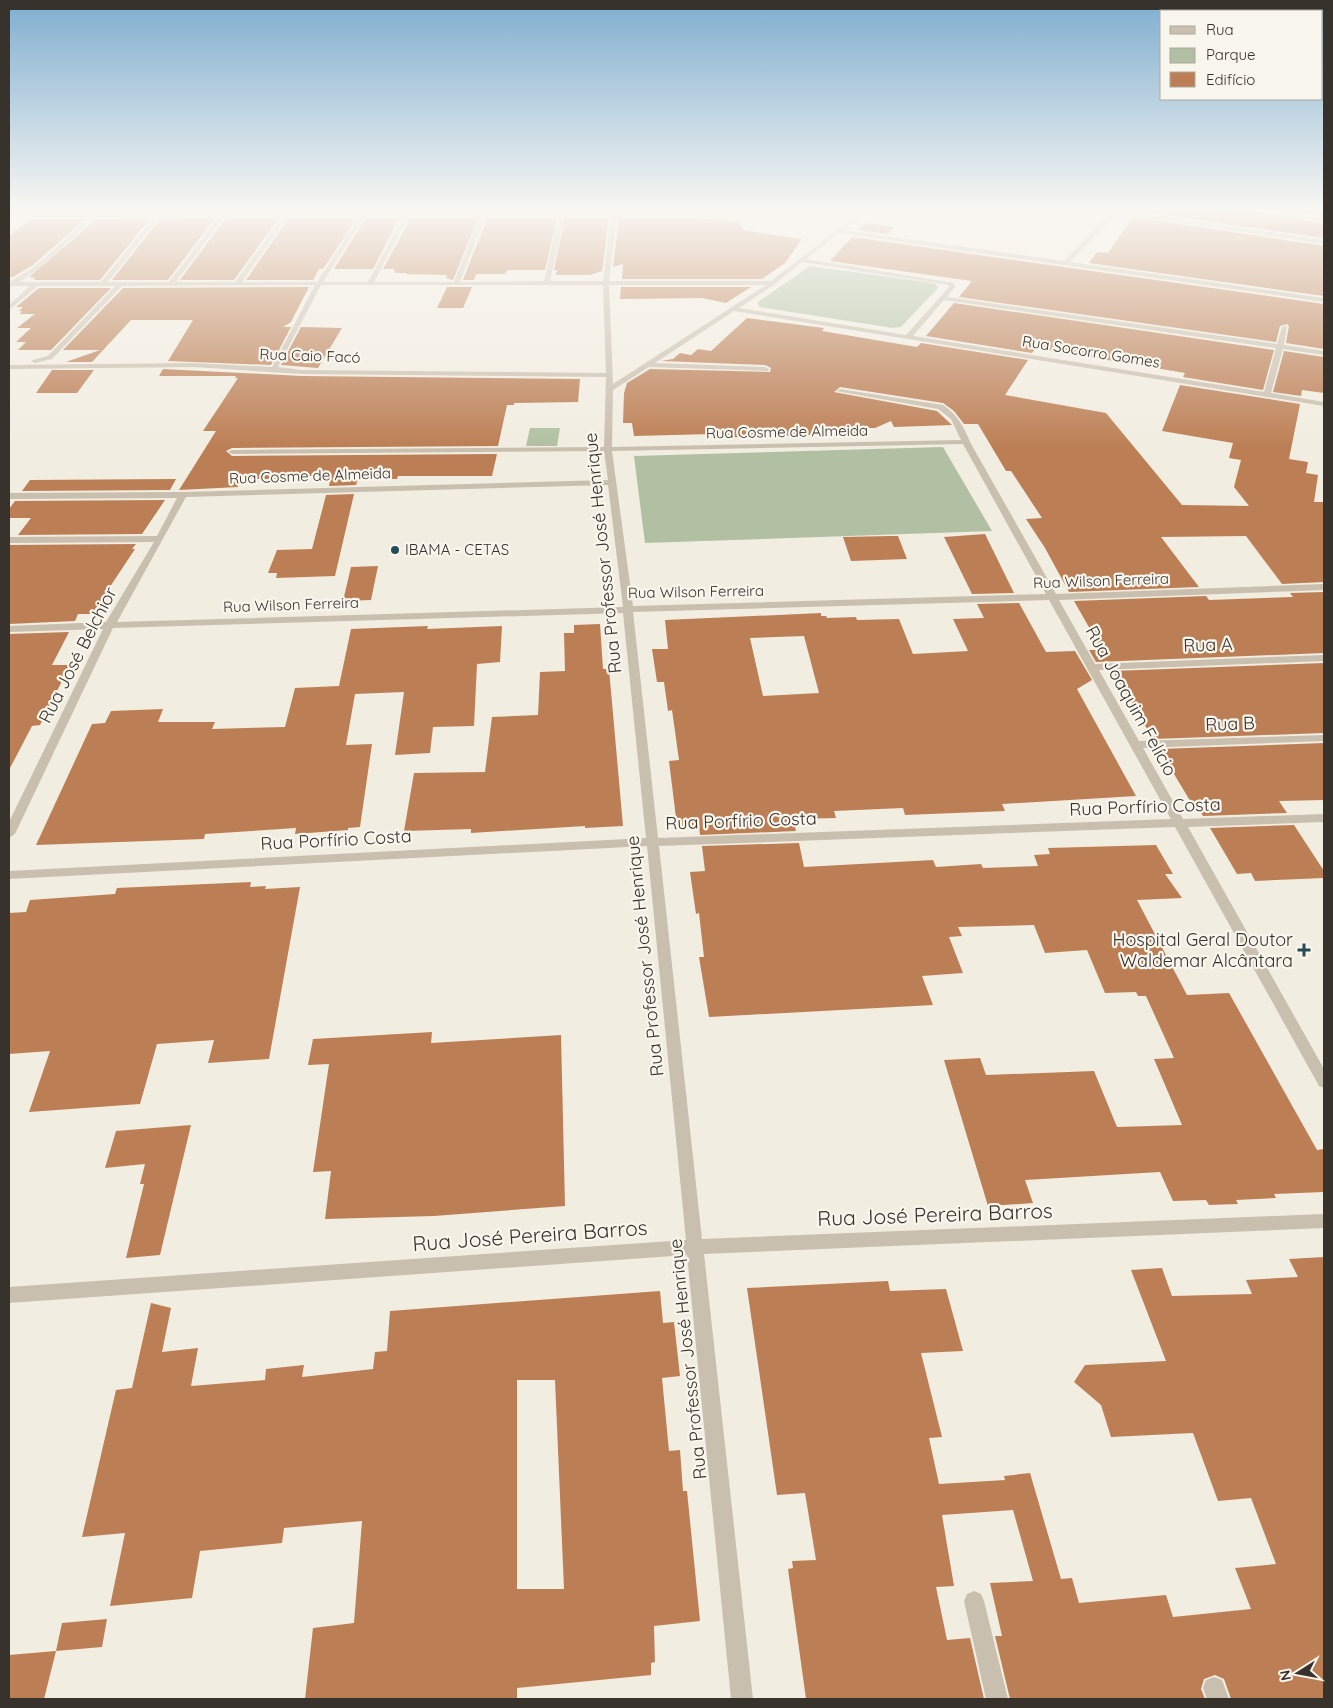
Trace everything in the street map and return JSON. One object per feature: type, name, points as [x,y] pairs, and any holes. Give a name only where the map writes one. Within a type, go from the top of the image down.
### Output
[{"type":"street","points":[[9,308],[32,288]]},
{"type":"street","points":[[9,362],[38,361],[50,358],[116,288]]},
{"type":"street","points":[[274,368],[317,288]]},
{"type":"street","name":"Rua Professor José Henrique","points":[[606,288],[610,375],[608,449],[628,609],[742,1699]]},
{"type":"street","points":[[609,390],[765,288]]},
{"type":"street","points":[[909,336],[944,298],[950,288]]},
{"type":"street","points":[[1241,288],[1324,300]]},
{"type":"street","points":[[944,298],[1324,354]]},
{"type":"street","name":"Rua Socorro Gomes","points":[[734,309],[1324,404]]},
{"type":"street","points":[[1267,394],[1285,327]]},
{"type":"street","points":[[648,365],[765,369]]},
{"type":"street","name":"Rua Caio Facó","points":[[9,367],[203,366],[274,368],[318,372],[610,375]]},
{"type":"street","name":"Rua Joaquim Felício","points":[[840,391],[940,407],[950,412],[959,424],[966,442],[1052,598],[1094,667],[1324,1082]]},
{"type":"street","name":"Rua Cosme de Almeida","points":[[232,452],[608,449],[966,442]]},
{"type":"street","name":"Rua Cosme de Almeida","points":[[9,496],[183,495],[612,482]]},
{"type":"street","name":"Rua José Belchior","points":[[9,834],[110,625],[160,540],[183,495]]},
{"type":"street","points":[[9,540],[160,540]]},
{"type":"street","name":"Rua Wilson Ferreira","points":[[9,629],[628,609],[1052,598],[1324,587]]},
{"type":"street","name":"Rua A","points":[[1094,667],[1324,658]]},
{"type":"street","name":"Rua B","points":[[1136,745],[1324,738]]},
{"type":"street","name":"Rua Porfírio Costa","points":[[9,875],[651,842],[1324,818]]},
{"type":"street","name":"Rua José Pereira Barros","points":[[9,1295],[695,1248],[1324,1220]]},
{"type":"street","points":[[974,1601],[997,1699]]},
{"type":"green space","points":[[779,288],[938,288],[901,327],[893,328],[759,307],[758,302]]},
{"type":"green space","points":[[530,428],[560,428],[557,446],[526,446]]},
{"type":"green space","points":[[943,447],[992,531],[645,543],[634,456]]},
{"type":"building","points":[[39,288],[111,288],[51,350],[18,350],[26,342],[16,342],[31,328],[17,328],[35,314],[20,314],[22,311],[19,311],[23,307],[16,307]]},
{"type":"building","points":[[123,288],[309,288],[291,322],[283,327],[291,327],[271,365],[168,361],[193,320],[131,320],[92,362],[66,362],[100,350],[63,350]]},
{"type":"building","points":[[447,288],[472,288],[463,308],[437,308]]},
{"type":"building","points":[[621,288],[750,288],[726,303],[702,298],[620,299]]},
{"type":"building","points":[[967,288],[1209,288],[1324,304],[1324,349],[1286,343],[1289,326],[1287,324],[1280,326],[1276,342],[959,297]]},
{"type":"building","points":[[1265,288],[1324,288],[1324,296]]},
{"type":"building","points":[[954,303],[1274,350],[1263,390],[1183,377],[1185,373],[1036,348],[1032,353],[926,336]]},
{"type":"building","points":[[747,318],[824,328],[822,331],[917,347],[921,343],[1028,360],[1005,395],[1106,413],[1182,505],[1249,506],[1234,487],[1241,460],[1229,458],[1233,443],[1162,431],[1180,385],[1300,404],[1289,459],[1308,462],[1306,473],[1318,475],[1314,502],[1324,502],[1324,582],[1282,584],[1246,536],[1161,537],[1199,587],[1069,592],[1045,548],[1026,519],[1042,518],[1011,471],[1006,471],[978,424],[964,424],[954,411],[943,403],[840,387],[834,392],[937,411],[952,425],[894,427],[891,421],[875,428],[863,428],[866,433],[714,438],[713,434],[634,436],[632,423],[623,423],[624,393],[627,383],[650,369],[770,372],[771,368],[765,365],[661,361],[673,359],[680,353],[691,355],[698,349],[711,351]]},
{"type":"building","points":[[301,327],[342,328],[318,368],[281,365]]},
{"type":"building","points":[[1284,351],[1324,357],[1324,393],[1302,390],[1301,396],[1273,392]]},
{"type":"building","points":[[163,369],[302,376],[580,379],[578,402],[514,403],[514,405],[507,405],[498,446],[232,448],[226,451],[232,456],[497,454],[492,476],[398,476],[397,479],[358,479],[356,485],[329,486],[331,476],[281,476],[279,479],[238,479],[238,487],[179,490],[216,431],[203,431],[238,378],[235,378],[236,376],[159,376]]},
{"type":"building","points":[[52,370],[94,370],[77,393],[36,393]]},
{"type":"building","points":[[176,479],[170,490],[22,491],[30,480]]},
{"type":"building","points":[[354,494],[335,576],[276,578],[277,573],[268,573],[277,550],[312,549],[326,495]]},
{"type":"building","points":[[165,500],[142,534],[18,535],[31,518],[9,518],[9,509],[15,501]]},
{"type":"building","points":[[985,534],[1014,593],[972,594],[944,537]]},
{"type":"building","points":[[898,536],[907,559],[851,561],[843,537]]},
{"type":"building","points":[[136,544],[132,549],[135,549],[92,614],[78,614],[75,621],[9,624],[10,545]]},
{"type":"building","points":[[378,566],[371,600],[343,601],[351,567]]},
{"type":"building","points":[[1324,592],[1324,653],[1096,662],[1089,650],[1102,650],[1074,601],[1206,596],[1209,600],[1293,597],[1290,593]]},
{"type":"building","points":[[1019,603],[1046,652],[1075,651],[1092,680],[1077,689],[1136,796],[1002,804],[1005,811],[905,815],[903,808],[834,811],[836,818],[793,819],[796,831],[700,835],[699,825],[677,826],[669,761],[679,760],[672,710],[668,711],[664,682],[657,682],[652,649],[668,649],[665,620],[821,613],[821,616],[826,616],[827,618],[856,617],[857,620],[899,619],[913,654],[968,651],[953,619],[984,618],[977,604]],"holes":[[[804,636],[819,693],[763,696],[750,638]]]},
{"type":"building","points":[[600,624],[603,669],[609,669],[623,826],[585,828],[585,826],[471,833],[471,829],[404,831],[414,773],[485,772],[492,717],[538,715],[540,672],[565,671],[564,633],[574,633],[574,625]]},
{"type":"building","points":[[428,626],[427,629],[502,626],[500,662],[477,664],[474,726],[433,727],[430,753],[395,755],[404,692],[355,694],[346,745],[372,744],[360,827],[348,828],[348,830],[295,834],[296,828],[205,834],[204,839],[36,845],[92,724],[105,723],[111,711],[163,709],[158,722],[215,722],[212,729],[285,727],[295,688],[339,686],[351,629]]},
{"type":"building","points":[[69,632],[52,665],[70,665],[40,725],[32,726],[9,770],[9,634]]},
{"type":"building","points":[[1324,663],[1324,733],[1153,739],[1113,671]]},
{"type":"building","points":[[1324,743],[1324,800],[1279,801],[1287,813],[1203,816],[1195,804],[1192,804],[1159,749]]},
{"type":"building","points":[[1294,825],[1324,871],[1324,878],[1255,881],[1251,873],[1237,874],[1210,828]]},
{"type":"building","points":[[799,843],[804,867],[933,860],[936,867],[981,864],[983,868],[1038,866],[1034,855],[1050,854],[1048,848],[1156,845],[1173,874],[1165,874],[1182,898],[1137,900],[1187,995],[1229,993],[1317,1150],[1324,1149],[1324,1192],[1274,1194],[1276,1198],[1236,1200],[1238,1204],[1209,1205],[1206,1200],[1173,1201],[1160,1172],[1025,1180],[1033,1203],[988,1206],[944,1060],[980,1058],[986,1075],[1094,1071],[1117,1127],[1182,1125],[1154,1059],[1174,1058],[1146,996],[1138,996],[1136,992],[1105,993],[1087,950],[1045,953],[1034,925],[958,927],[962,936],[949,937],[963,973],[922,976],[933,1005],[709,1017],[699,957],[704,957],[699,913],[696,914],[690,872],[705,871],[702,846]]},
{"type":"building","points":[[251,882],[250,887],[266,886],[265,889],[300,887],[269,1059],[208,1063],[214,1040],[157,1044],[140,1104],[29,1112],[50,1051],[9,1054],[9,913],[26,912],[30,900],[115,894],[117,888]]},
{"type":"building","points":[[432,1032],[431,1043],[561,1035],[565,1206],[434,1216],[325,1219],[331,1171],[313,1172],[329,1064],[308,1065],[313,1039]]},
{"type":"building","points":[[191,1125],[160,1255],[126,1258],[144,1184],[140,1184],[145,1164],[105,1168],[116,1131]]},
{"type":"building","points":[[1324,1257],[1324,1699],[1231,1699],[1224,1679],[1215,1675],[1204,1679],[1201,1689],[1205,1699],[1010,1699],[995,1636],[1002,1636],[990,1583],[1033,1581],[1013,1510],[942,1515],[954,1586],[936,1587],[947,1640],[970,1638],[984,1699],[806,1699],[788,1569],[793,1568],[792,1561],[816,1560],[805,1493],[777,1495],[747,1288],[888,1281],[890,1291],[946,1289],[963,1351],[921,1353],[942,1437],[929,1438],[939,1484],[1005,1480],[1004,1476],[1030,1473],[1061,1579],[1072,1578],[1079,1603],[1166,1595],[1173,1617],[1251,1609],[1235,1568],[1276,1564],[1251,1498],[1218,1501],[1193,1433],[1111,1437],[1101,1405],[1074,1382],[1085,1365],[1166,1361],[1131,1270],[1162,1268],[1172,1296],[1252,1294],[1246,1280],[1298,1277],[1289,1259]]},
{"type":"building","points":[[660,1291],[663,1323],[674,1322],[680,1376],[662,1378],[669,1451],[680,1450],[683,1491],[687,1491],[700,1621],[654,1626],[655,1662],[651,1663],[651,1675],[517,1688],[517,1699],[305,1699],[313,1628],[354,1623],[362,1521],[284,1528],[282,1543],[200,1551],[192,1598],[110,1606],[125,1533],[82,1537],[116,1390],[132,1388],[151,1303],[171,1308],[162,1352],[198,1348],[191,1386],[265,1380],[266,1369],[304,1365],[302,1377],[373,1369],[375,1352],[387,1351],[390,1311]],"holes":[[[517,1380],[555,1380],[564,1589],[517,1589]]]},
{"type":"building","points":[[107,1619],[102,1647],[56,1651],[62,1623]]},
{"type":"building","points":[[56,1651],[44,1699],[9,1699],[9,1655]]},
{"type":"place","name":"IBAMA - CETAS","points":[[395,550]]},
{"type":"place","name":"Hospital Geral Doutor Waldemar Alcântara","points":[[1304,950]]}]
